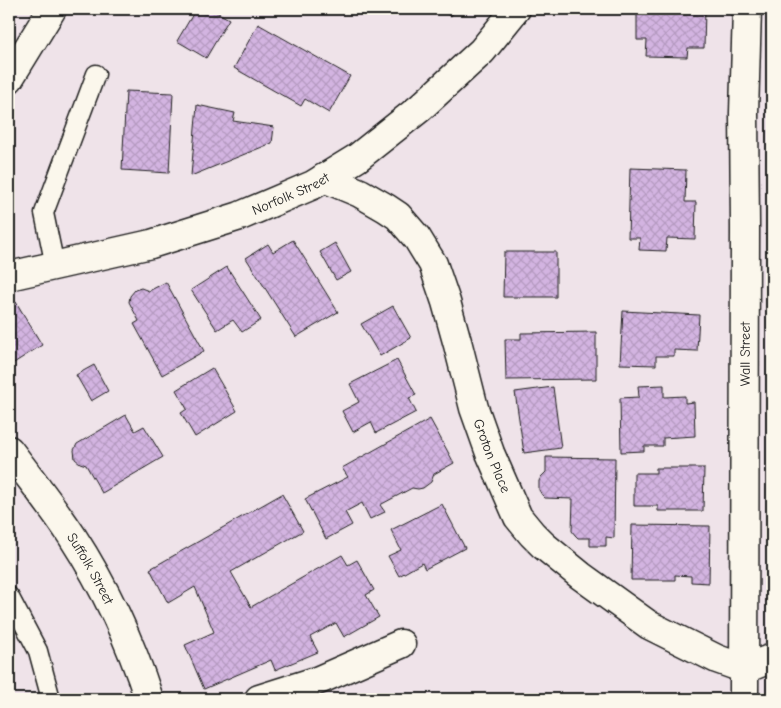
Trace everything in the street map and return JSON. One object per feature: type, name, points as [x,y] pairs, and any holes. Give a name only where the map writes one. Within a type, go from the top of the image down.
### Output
[{"type":"street","points":[[9,79],[52,9]]},
{"type":"street","name":"Norfolk Street","points":[[9,276],[151,244],[240,216],[301,191],[357,158],[420,108],[482,51],[516,9]]},
{"type":"street","name":"Wall Street","points":[[744,699],[744,114],[747,9]]},
{"type":"street","name":"Groton Place","points":[[324,178],[360,193],[398,216],[417,238],[433,264],[446,302],[474,408],[490,453],[518,516],[532,534],[581,576],[649,625],[717,659],[745,669]]},
{"type":"street","name":"Suffolk Street","points":[[9,450],[72,536],[89,564],[115,612],[139,666],[150,699]]},
{"type":"street","points":[[259,699],[319,680],[401,644]]},
{"type":"street","points":[[745,669],[772,658]]},
{"type":"lane","points":[[55,266],[44,213],[96,74]]},
{"type":"lane","points":[[9,596],[38,651],[51,699]]},
{"type":"building","points":[[196,9],[211,9],[229,19],[206,58],[177,41]]},
{"type":"building","points":[[438,9],[456,9],[451,16]]},
{"type":"building","points":[[637,9],[705,9],[704,48],[688,48],[687,57],[646,56],[647,40],[637,40]]},
{"type":"building","points":[[258,24],[350,76],[329,113],[305,99],[301,106],[234,68]]},
{"type":"building","points":[[126,91],[173,93],[169,173],[122,170]]},
{"type":"building","points":[[197,105],[235,113],[233,121],[274,127],[272,143],[191,176]]},
{"type":"building","points":[[630,168],[686,170],[685,202],[696,202],[695,239],[667,238],[666,251],[639,250],[640,238],[628,238]]},
{"type":"building","points":[[293,240],[338,312],[296,337],[246,258],[268,244],[273,252]]},
{"type":"building","points":[[335,243],[351,272],[336,280],[320,252]]},
{"type":"building","points":[[504,252],[556,252],[556,297],[503,297]]},
{"type":"building","points":[[227,267],[261,320],[242,332],[233,320],[217,330],[191,290]]},
{"type":"building","points":[[166,282],[204,351],[162,375],[134,324],[139,321],[129,302],[130,296],[135,290],[141,288],[149,291]]},
{"type":"building","points":[[16,302],[42,345],[9,366],[9,305]]},
{"type":"building","points":[[393,306],[411,338],[380,356],[361,324]]},
{"type":"building","points":[[623,311],[699,315],[697,351],[674,350],[674,356],[656,356],[656,365],[620,364]]},
{"type":"building","points":[[596,332],[596,379],[506,380],[505,339],[521,339],[521,333]]},
{"type":"building","points":[[397,360],[416,395],[409,398],[416,412],[376,433],[371,422],[353,432],[342,411],[359,402],[350,384]]},
{"type":"building","points":[[94,365],[108,391],[91,401],[76,375]]},
{"type":"building","points":[[212,368],[237,411],[195,437],[181,413],[187,409],[176,390]]},
{"type":"building","points":[[664,385],[664,397],[685,396],[685,403],[694,402],[695,436],[663,438],[663,446],[644,446],[644,451],[621,452],[620,398],[639,397],[638,386]]},
{"type":"building","points":[[553,387],[561,448],[524,453],[515,392]]},
{"type":"building","points":[[126,415],[135,431],[144,426],[163,457],[102,493],[86,465],[75,459],[74,450],[77,444]]},
{"type":"building","points":[[430,419],[454,463],[434,474],[431,482],[423,488],[412,488],[380,505],[385,512],[370,519],[362,503],[345,512],[352,525],[326,539],[305,499],[348,477],[342,468]]},
{"type":"building","points":[[546,457],[615,458],[614,538],[606,537],[606,546],[590,546],[590,538],[578,538],[572,531],[573,499],[545,498],[542,495],[539,490],[539,481],[546,472]]},
{"type":"building","points":[[656,468],[704,468],[703,511],[658,511],[658,506],[634,506],[634,473],[656,473]]},
{"type":"building","points":[[282,494],[303,531],[231,572],[251,607],[342,555],[348,565],[357,560],[374,590],[366,595],[379,617],[344,637],[336,623],[310,637],[318,652],[275,670],[271,660],[204,689],[185,645],[214,632],[195,587],[168,603],[150,569]]},
{"type":"building","points":[[442,504],[465,548],[425,569],[422,563],[399,576],[388,556],[401,550],[391,530]]},
{"type":"building","points":[[632,525],[710,526],[709,583],[691,582],[691,576],[675,575],[675,580],[631,580]]}]
